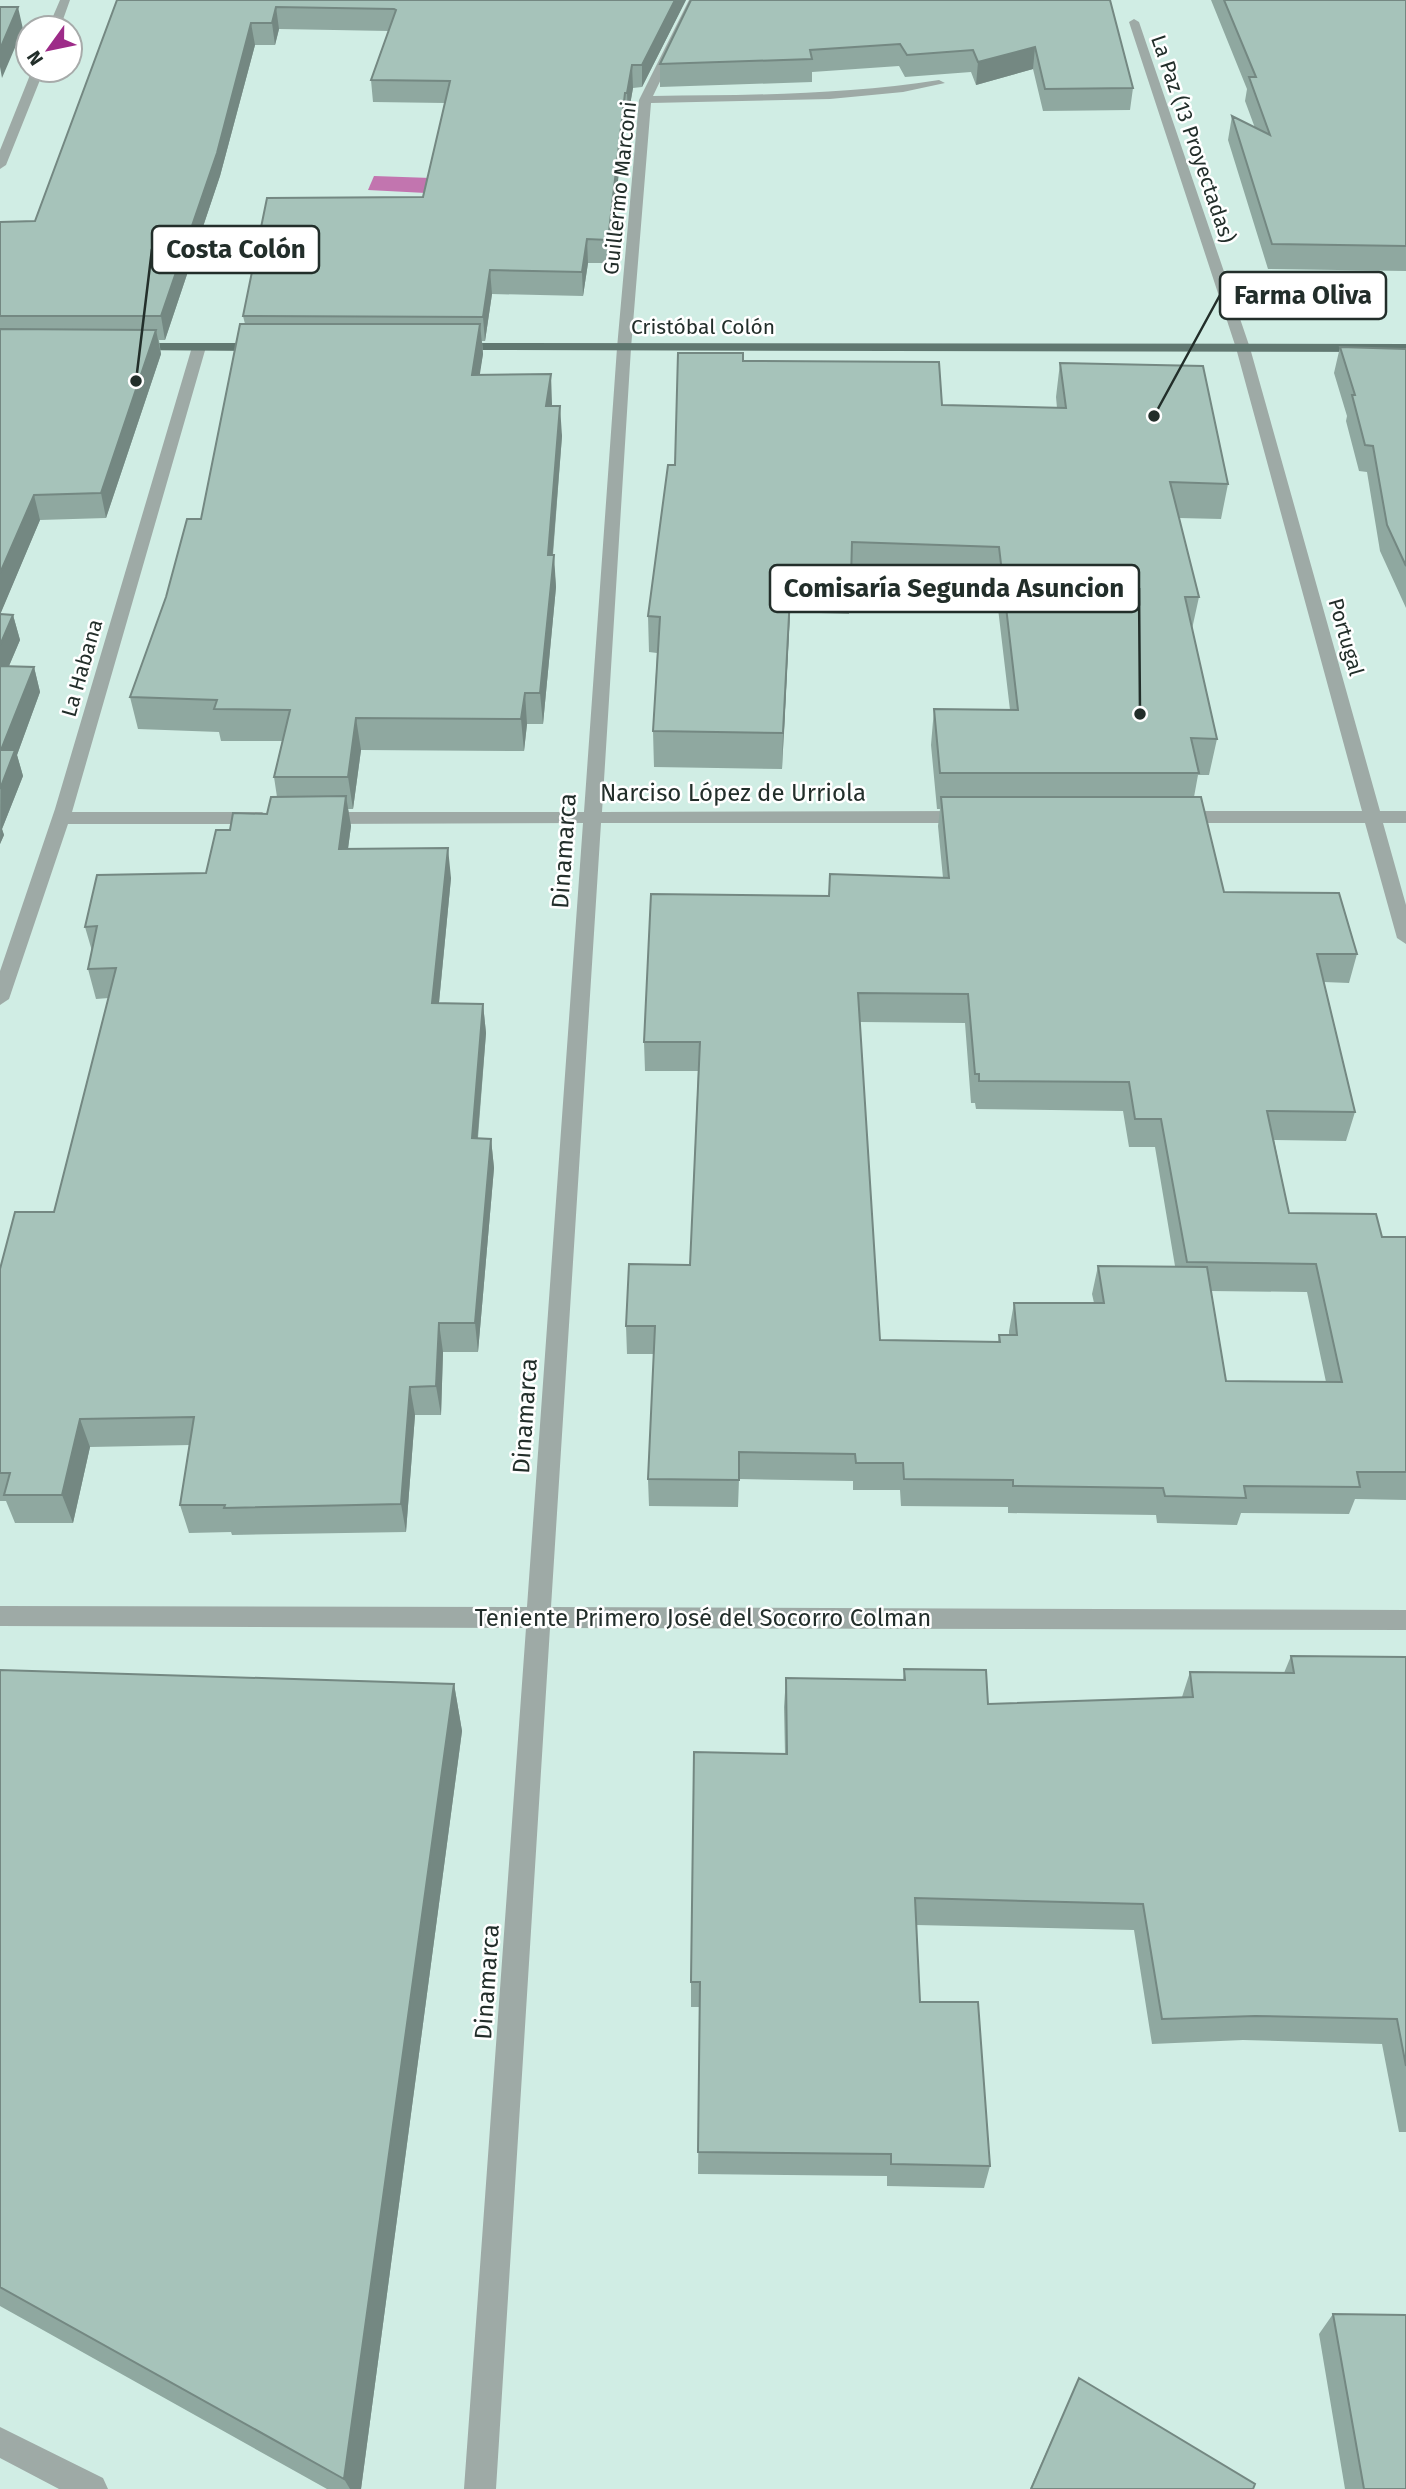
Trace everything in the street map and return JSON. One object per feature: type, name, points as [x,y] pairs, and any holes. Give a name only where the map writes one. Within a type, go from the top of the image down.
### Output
[{"type":"main road","points":[[119,347],[281,347]]},
{"type":"main road","name":"Cristóbal Colón","points":[[445,347],[1406,348]]},
{"type":"street","name":"Guillermo Marconi","points":[[624,348],[645,100],[694,0]]},
{"type":"street","name":"La Paz (13 Proyectadas)","points":[[1134,22],[1243,348]]},
{"type":"street","points":[[645,100],[834,95],[896,91],[939,83]]},
{"type":"street","points":[[0,165],[32,84]]},
{"type":"street","name":"La Habana","points":[[0,999],[61,818],[198,347]]},
{"type":"street","name":"Dinamarca","points":[[480,2489],[624,348]]},
{"type":"street","name":"Portugal","points":[[1243,348],[1406,938]]},
{"type":"street","name":"Narciso López de Urriola","points":[[61,818],[983,817]]},
{"type":"street","points":[[1164,817],[1406,817]]},
{"type":"street","name":"Teniente Primero José del Socorro Colman","points":[[0,1616],[1406,1620]]},
{"type":"street","points":[[0,2442],[92,2489]]},
{"type":"shaded area","points":[[374,176],[431,178],[426,193],[368,190]]},
{"type":"building","points":[[117,0],[675,0],[642,65],[632,65],[625,93],[608,240],[587,239],[582,272],[490,270],[483,317],[243,316],[267,198],[423,197],[450,81],[371,80],[396,10],[394,9],[276,7],[272,23],[251,23],[217,153],[161,316],[0,316],[0,222],[35,221]]},
{"type":"building","points":[[691,0],[1110,0],[1133,88],[1045,89],[1035,47],[978,62],[973,50],[907,55],[900,44],[810,50],[812,59],[660,64]]},
{"type":"building","points":[[1224,0],[1406,0],[1406,246],[1272,244],[1232,116],[1270,135],[1249,77],[1256,77]]},
{"type":"building","points":[[0,7],[18,7],[14,14],[0,49]]},
{"type":"building","points":[[240,324],[480,324],[472,375],[551,374],[546,406],[560,406],[548,555],[554,555],[540,693],[525,693],[521,719],[356,718],[348,777],[274,777],[290,710],[214,709],[217,700],[130,697],[166,597],[187,519],[201,519]]},
{"type":"building","points":[[0,329],[156,330],[101,493],[34,495],[0,573]]},
{"type":"building","points":[[1340,347],[1406,349],[1406,566],[1387,525],[1373,446],[1365,445],[1352,395],[1355,395]]},
{"type":"building","points":[[678,353],[743,353],[743,361],[939,362],[942,405],[1066,408],[1060,363],[1203,366],[1228,484],[1170,482],[1199,597],[1185,597],[1217,739],[1191,738],[1199,773],[940,773],[934,709],[1018,710],[999,547],[852,542],[851,578],[791,576],[783,733],[653,731],[660,617],[648,616],[668,465],[675,465]]},
{"type":"building","points":[[0,614],[13,615],[0,645]]},
{"type":"building","points":[[0,666],[34,667],[1,750],[15,750],[0,789]]},
{"type":"building","points":[[346,796],[339,849],[448,848],[432,1003],[483,1004],[472,1138],[491,1139],[475,1323],[439,1323],[436,1386],[410,1387],[401,1504],[224,1508],[225,1505],[180,1505],[194,1417],[80,1419],[62,1495],[4,1495],[10,1473],[0,1473],[0,1269],[15,1212],[54,1212],[116,968],[88,969],[97,926],[85,927],[97,875],[206,873],[216,830],[230,830],[233,813],[267,814],[271,797]]},
{"type":"building","points":[[941,797],[1201,797],[1224,892],[1339,893],[1357,954],[1317,954],[1355,1112],[1267,1111],[1289,1213],[1376,1214],[1382,1237],[1406,1237],[1406,1472],[1357,1472],[1360,1487],[1244,1486],[1246,1498],[1165,1496],[1163,1488],[1013,1486],[1013,1480],[904,1479],[903,1463],[856,1463],[855,1454],[739,1452],[739,1480],[648,1479],[655,1326],[626,1326],[629,1264],[690,1265],[700,1042],[644,1042],[651,894],[829,896],[830,874],[949,878]],"holes":[[[858,993],[968,994],[975,1074],[979,1074],[979,1081],[1129,1082],[1135,1119],[1161,1119],[1187,1262],[1316,1264],[1342,1382],[1226,1381],[1207,1267],[1098,1266],[1104,1303],[1014,1303],[1017,1335],[999,1335],[1000,1342],[880,1340]]]},
{"type":"building","points":[[1291,1656],[1406,1657],[1406,2066],[1397,2019],[1255,2016],[1162,2019],[1143,1904],[915,1898],[920,2002],[978,2002],[990,2166],[891,2164],[891,2154],[698,2152],[700,1982],[691,1982],[694,1752],[787,1754],[786,1678],[905,1680],[904,1669],[986,1670],[988,1704],[1193,1697],[1190,1672],[1294,1673]]},
{"type":"building","points":[[0,1670],[454,1684],[344,2479],[0,2287]]},
{"type":"building","points":[[1333,2314],[1406,2315],[1406,2489],[1364,2489]]},
{"type":"building","points":[[1079,2378],[1255,2484],[1253,2489],[1031,2489]]},
{"type":"place","name":"Costa Colón","points":[[136,381]]},
{"type":"place","name":"Farma Oliva","points":[[1154,416]]},
{"type":"place","name":"Comisaría Segunda Asuncion","points":[[1140,714]]}]
